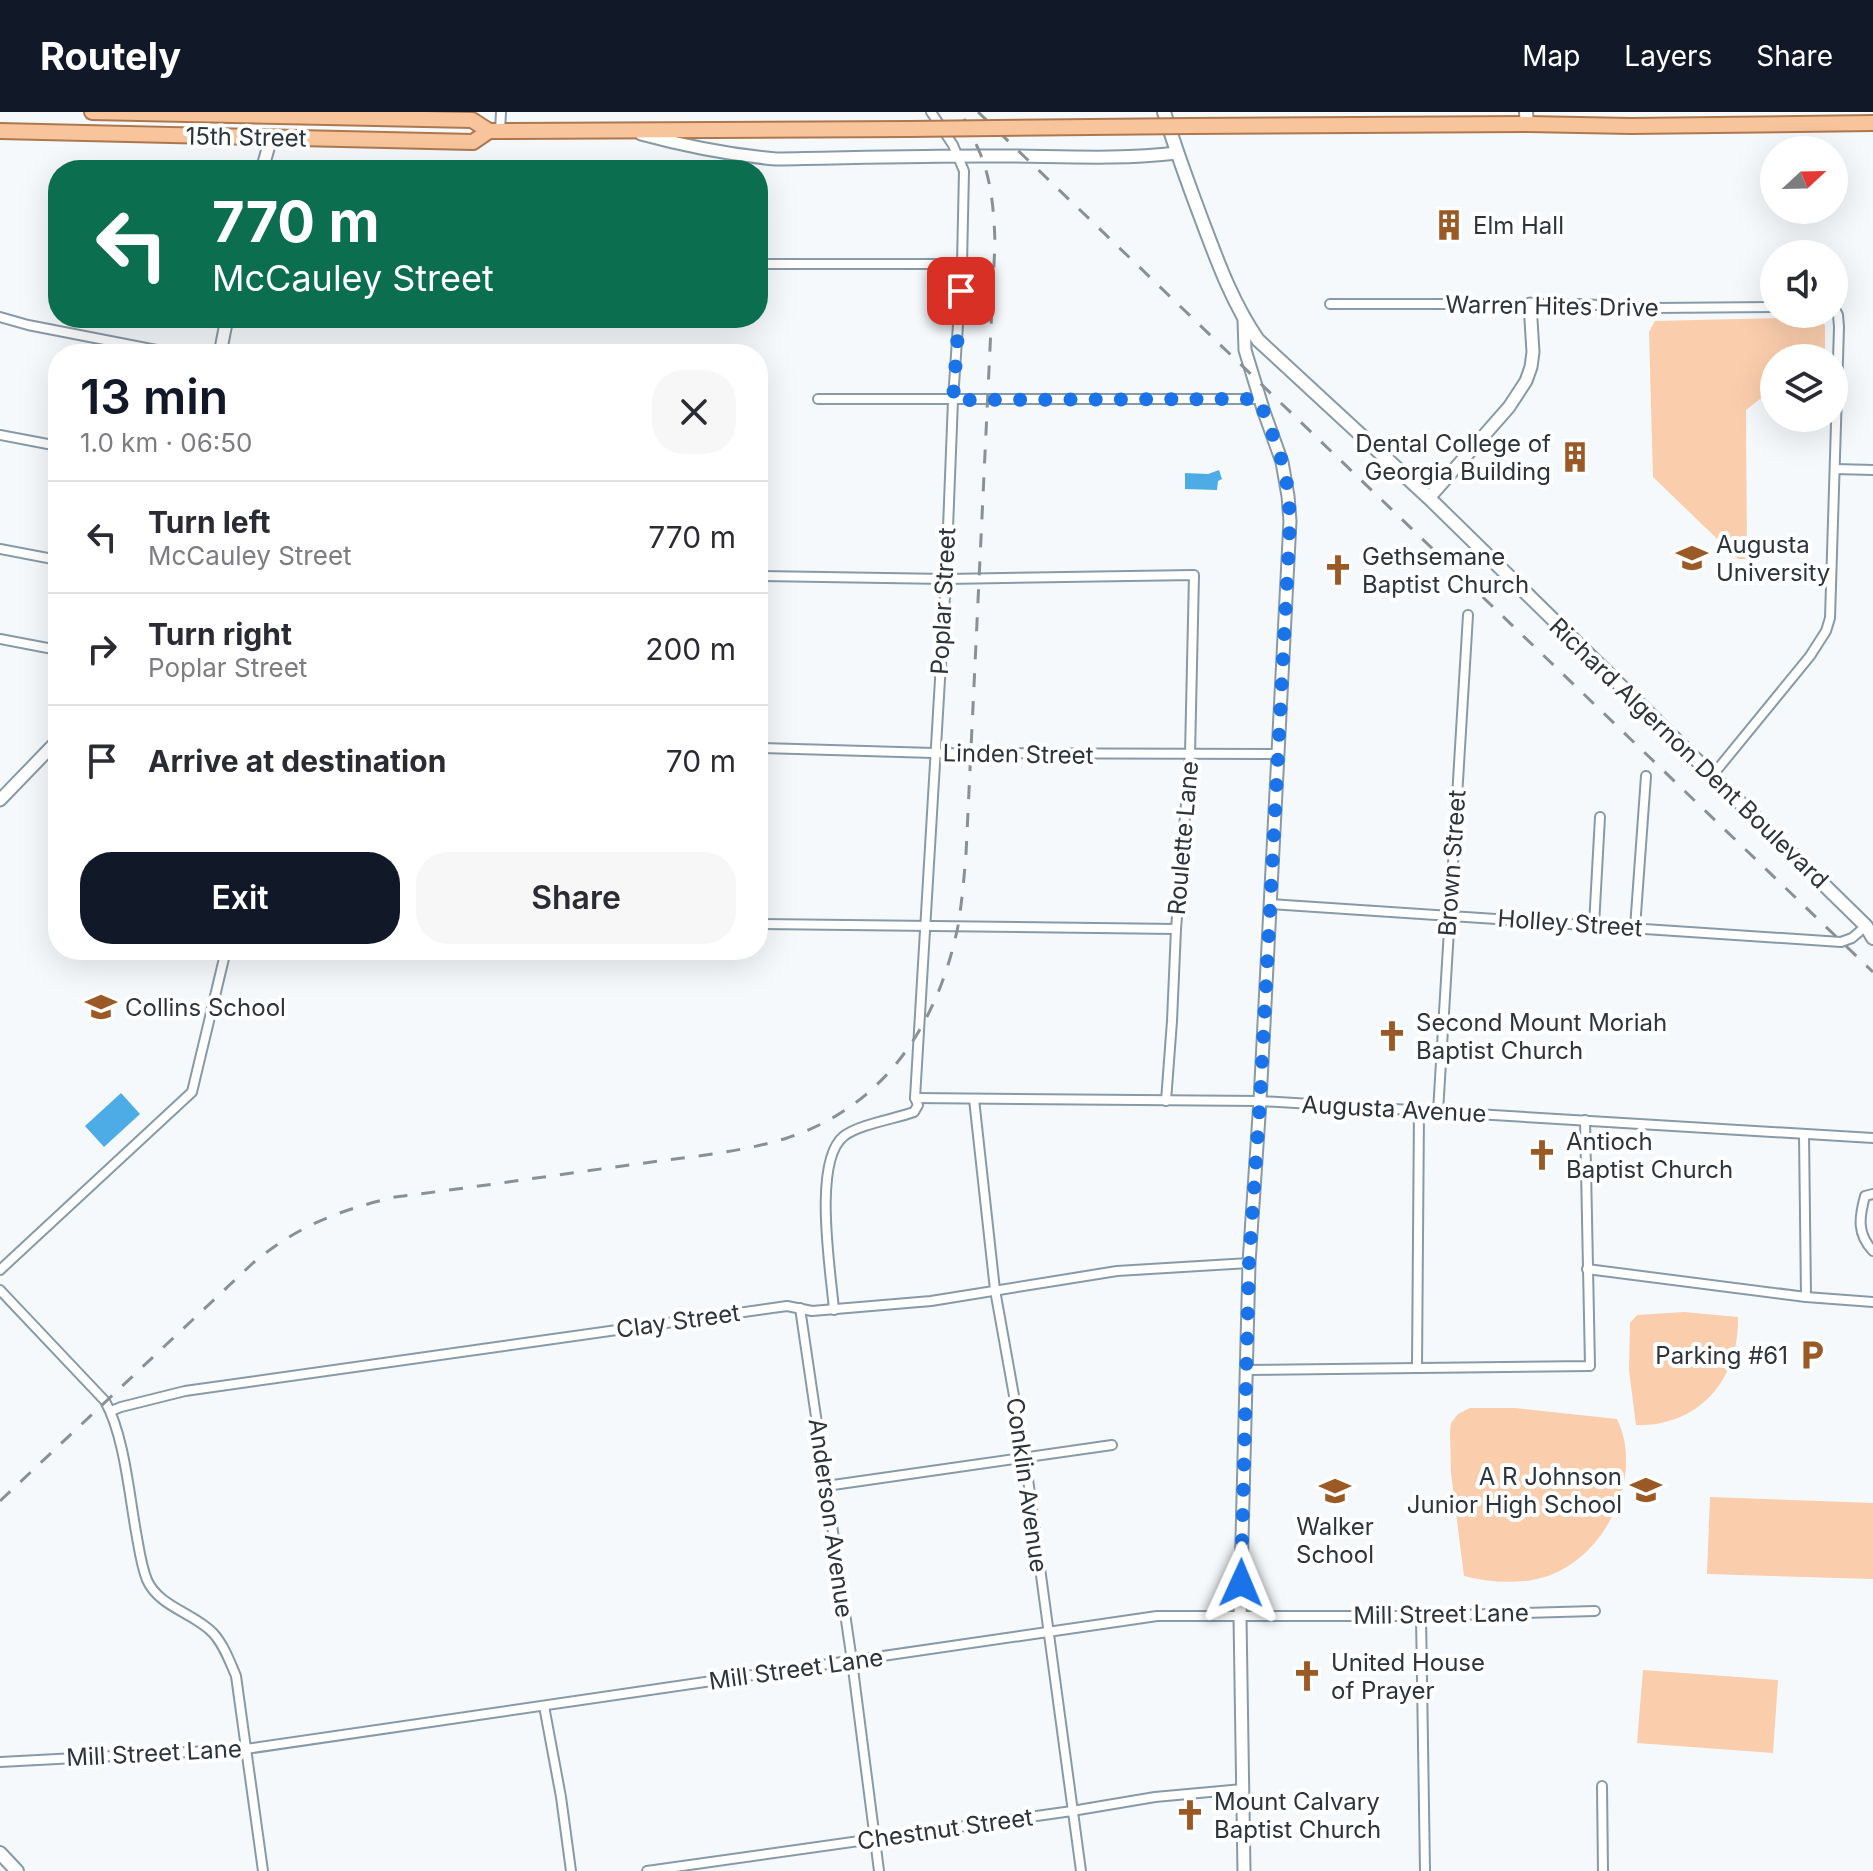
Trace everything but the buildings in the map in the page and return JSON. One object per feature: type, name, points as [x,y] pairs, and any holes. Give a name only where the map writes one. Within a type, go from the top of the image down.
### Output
[{"type":"main road","name":"15th Street","points":[[92,112],[472,120],[495,131],[1190,126],[1526,118],[1631,126],[1873,123]]},
{"type":"main road","name":"Richard Algernon Dent Boulevard","points":[[1164,112],[1220,270],[1258,340],[1429,498],[1869,928],[1873,938]]},
{"type":"main road","name":"15th Street","points":[[0,131],[473,142],[495,131]]},
{"type":"main road","points":[[0,1853],[17,1871]]},
{"type":"street","points":[[495,131],[501,112]]},
{"type":"street","name":"Poplar Street","points":[[915,1098],[946,579],[964,171],[959,156],[931,112]]},
{"type":"street","points":[[625,130],[682,145],[776,159],[1080,158],[1177,153]]},
{"type":"street","points":[[265,160],[271,138]]},
{"type":"street","points":[[768,264],[962,264]]},
{"type":"street","name":"Warren Hites Drive","points":[[1330,304],[1760,307]]},
{"type":"street","points":[[1429,498],[1509,407],[1526,381],[1533,352],[1530,304]]},
{"type":"street","points":[[1242,315],[1245,350],[1284,471],[1290,521],[1245,1370],[1240,1617],[1244,1871]]},
{"type":"street","points":[[0,317],[126,344]]},
{"type":"street","points":[[1712,776],[1810,656],[1826,631],[1831,607],[1839,328]]},
{"type":"street","points":[[818,399],[1259,399]]},
{"type":"street","points":[[0,435],[48,444]]},
{"type":"street","points":[[1835,469],[1873,470]]},
{"type":"street","points":[[0,549],[48,558]]},
{"type":"street","name":"Roulette Lane","points":[[946,579],[1194,575],[1190,754],[1166,1101]]},
{"type":"street","points":[[768,576],[946,579]]},
{"type":"street","name":"Brown Street","points":[[1438,1112],[1468,615]]},
{"type":"street","points":[[0,639],[48,648]]},
{"type":"street","name":"Linden Street","points":[[768,748],[934,753],[1278,754]]},
{"type":"street","points":[[0,800],[48,750]]},
{"type":"street","points":[[1635,928],[1646,776]]},
{"type":"street","points":[[1594,925],[1600,817]]},
{"type":"street","name":"Holley Street","points":[[1270,904],[1841,942],[1869,928]]},
{"type":"street","points":[[768,924],[1176,929]]},
{"type":"street","points":[[0,1270],[192,1092],[224,960]]},
{"type":"street","points":[[834,1310],[825,1192],[833,1153],[843,1136],[873,1123],[914,1112],[918,1105],[915,1098]]},
{"type":"street","name":"Augusta Avenue","points":[[915,1098],[1260,1101],[1873,1138]]},
{"type":"street","name":"Conklin Avenue","points":[[974,1099],[995,1290],[1025,1457],[1081,1871]]},
{"type":"street","points":[[1417,1368],[1419,1110]]},
{"type":"street","points":[[1245,1370],[1590,1366],[1585,1120]]},
{"type":"street","points":[[1804,1135],[1806,1297]]},
{"type":"street","points":[[1873,1194],[1865,1196],[1860,1214],[1862,1238],[1873,1251]]},
{"type":"street","name":"Clay Street","points":[[111,1411],[185,1391],[787,1306],[812,1311],[931,1301],[1117,1271],[1249,1263]]},
{"type":"street","points":[[1587,1269],[1806,1297],[1873,1302]]},
{"type":"street","points":[[0,1290],[105,1401],[118,1436],[141,1563],[152,1590],[214,1634],[236,1676],[263,1871]]},
{"type":"street","name":"Anderson Avenue","points":[[800,1308],[865,1751],[879,1871]]},
{"type":"street","points":[[826,1486],[1112,1445]]},
{"type":"street","name":"Mill Street Lane","points":[[0,1762],[246,1749],[1157,1616],[1421,1616],[1595,1611]]},
{"type":"street","points":[[1421,1616],[1425,1871]]},
{"type":"street","points":[[544,1706],[571,1871]]},
{"type":"street","points":[[1602,1786],[1603,1871]]},
{"type":"street","name":"Chestnut Street","points":[[647,1871],[1155,1797],[1243,1789]]},
{"type":"shaded area","points":[[1760,318],[1760,328],[1825,328],[1825,344],[1760,344],[1760,399],[1746,410],[1747,559],[1738,559],[1653,477],[1649,332],[1655,321]]},
{"type":"shaded area","points":[[1684,1312],[1738,1317],[1734,1354],[1728,1370],[1708,1398],[1695,1409],[1661,1423],[1636,1425],[1629,1370],[1630,1323],[1637,1315]]},
{"type":"shaded area","points":[[1470,1408],[1515,1408],[1617,1419],[1625,1443],[1626,1467],[1622,1492],[1599,1538],[1581,1557],[1560,1571],[1519,1581],[1491,1581],[1464,1576],[1451,1473],[1450,1432],[1451,1423],[1458,1414]]},
{"type":"shaded area","points":[[1710,1497],[1873,1503],[1873,1579],[1707,1574]]},
{"type":"shaded area","points":[[1643,1670],[1778,1680],[1773,1753],[1637,1743]]},
{"type":"water","points":[[1219,470],[1222,479],[1218,481],[1217,490],[1185,489],[1185,473],[1208,474]]},
{"type":"water","points":[[121,1093],[140,1114],[104,1147],[85,1126]]},
{"type":"railway","points":[[0,1501],[253,1263],[303,1229],[338,1214],[395,1197],[712,1154],[787,1138],[822,1124],[852,1105],[879,1083],[902,1057],[937,996],[949,962],[958,926],[966,854],[995,243],[987,175],[961,112]]},
{"type":"railway","points":[[978,112],[1873,972]]},
{"type":"place","name":"Elm Hall","points":[[1449,225]]},
{"type":"place","name":"Dental College of Georgia Building","points":[[1575,457]]},
{"type":"place","name":"Augusta University","points":[[1692,558]]},
{"type":"place","name":"Gethsemane Baptist Church","points":[[1338,570]]},
{"type":"place","name":"Collins School","points":[[101,1007]]},
{"type":"place","name":"Second Mount Moriah Baptist Church","points":[[1392,1036]]},
{"type":"place","name":"Antioch Baptist Church","points":[[1542,1155]]},
{"type":"place","name":"Parking #61","points":[[1812,1355]]},
{"type":"place","name":"A R Johnson Junior High School","points":[[1646,1490]]},
{"type":"place","name":"Walker School","points":[[1335,1491]]},
{"type":"place","name":"United House of Prayer","points":[[1307,1676]]},
{"type":"place","name":"Mount Calvary Baptist Church","points":[[1190,1815]]},
{"type":"route","points":[[961,291],[953,400],[1259,399],[1286,479],[1290,521],[1249,1263],[1241,1583]]}]
